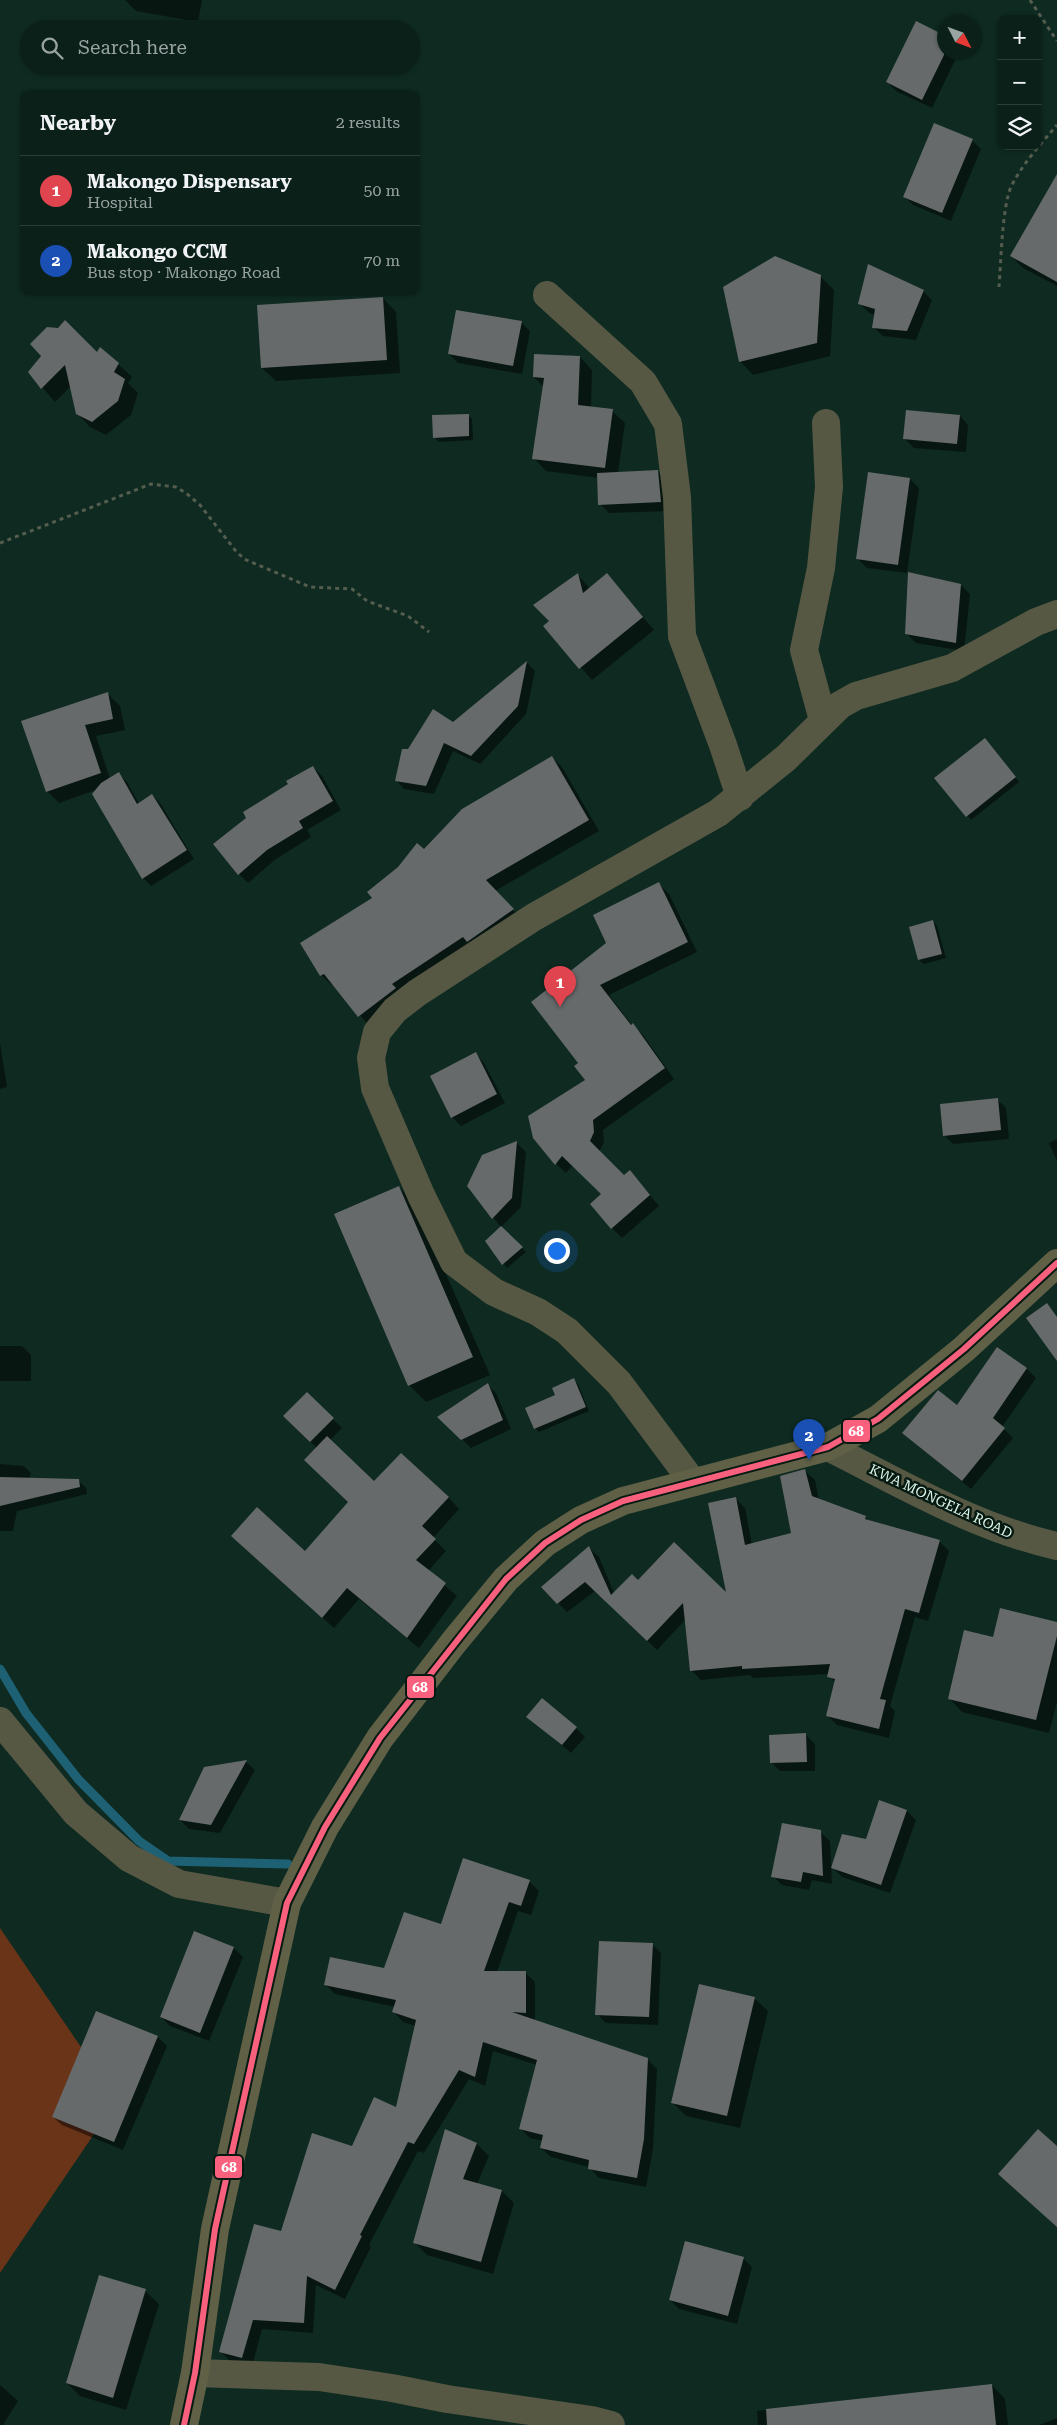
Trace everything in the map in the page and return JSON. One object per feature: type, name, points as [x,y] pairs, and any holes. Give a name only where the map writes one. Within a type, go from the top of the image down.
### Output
[{"type":"street","points":[[547,295],[644,382],[668,424],[677,497],[682,636],[724,745],[740,797]]},
{"type":"street","points":[[822,720],[804,650],[821,568],[829,487],[826,423]]},
{"type":"street","points":[[692,1481],[619,1383],[567,1331],[538,1312],[494,1292],[454,1262],[421,1195],[375,1088],[372,1058],[377,1032],[395,1010],[417,993],[534,917],[718,813],[786,758],[822,720],[840,705],[856,696],[952,668],[1036,622],[1057,614]]},
{"type":"street","points":[[184,2425],[195,2373],[215,2229],[287,1903],[325,1827],[380,1738],[454,1642],[506,1579],[545,1543],[581,1520],[623,1500],[828,1447],[878,1419],[964,1349],[1057,1263]]},
{"type":"street","name":"KWA MONGELA ROAD","points":[[828,1447],[977,1520],[1010,1534],[1057,1546]]},
{"type":"street","points":[[0,1721],[76,1813],[129,1858],[179,1884],[287,1903]]},
{"type":"street","points":[[195,2373],[319,2377],[503,2408],[592,2420],[611,2425]]},
{"type":"path","points":[[1030,0],[1057,42]]},
{"type":"path","points":[[999,287],[1004,227],[1010,188],[1057,125]]},
{"type":"path","points":[[0,543],[135,489],[151,484],[176,487],[200,505],[244,559],[310,587],[352,589],[367,600],[408,616],[429,632]]},
{"type":"shaded area","points":[[0,1928],[117,2100],[0,2273]]},
{"type":"building","points":[[916,21],[937,32],[937,60],[942,60],[922,100],[886,82]]},
{"type":"building","points":[[934,123],[973,139],[942,213],[903,197]]},
{"type":"building","points":[[1057,174],[1057,282],[1010,256]]},
{"type":"building","points":[[775,256],[821,275],[817,343],[739,362],[723,287]]},
{"type":"building","points":[[868,264],[924,290],[907,331],[872,328],[875,309],[858,304]]},
{"type":"building","points":[[383,297],[387,360],[261,368],[257,305]]},
{"type":"building","points":[[456,310],[522,321],[513,366],[448,354]]},
{"type":"building","points":[[65,320],[97,352],[100,347],[119,363],[114,372],[125,379],[118,401],[92,422],[76,414],[65,365],[41,389],[28,372],[41,356],[30,344],[47,327],[58,328]]},
{"type":"building","points":[[534,354],[580,356],[578,405],[613,409],[605,468],[532,459],[544,378],[533,377]]},
{"type":"building","points":[[906,410],[960,415],[957,444],[903,439]]},
{"type":"building","points":[[469,414],[469,436],[433,438],[432,415]]},
{"type":"building","points":[[658,470],[661,502],[598,505],[597,473]]},
{"type":"building","points":[[868,472],[910,478],[898,565],[856,559]]},
{"type":"building","points":[[908,572],[961,584],[956,643],[905,634]]},
{"type":"building","points":[[578,573],[583,593],[607,573],[643,617],[579,669],[543,626],[549,621],[533,605]]},
{"type":"building","points":[[527,661],[518,706],[471,756],[444,743],[426,786],[395,781],[402,749],[408,749],[433,709],[453,722]]},
{"type":"building","points":[[108,692],[113,719],[85,725],[101,773],[46,792],[21,721]]},
{"type":"building","points":[[985,738],[1016,777],[966,817],[934,778]]},
{"type":"building","points":[[552,756],[589,820],[486,880],[514,909],[467,942],[463,937],[392,984],[396,988],[358,1017],[324,974],[320,976],[300,943],[372,898],[367,892],[398,867],[417,843],[424,849],[462,809]]},
{"type":"building","points":[[313,766],[333,801],[299,821],[303,828],[267,850],[238,875],[213,844],[246,818],[243,812],[288,784],[286,781]]},
{"type":"building","points":[[119,772],[137,804],[152,794],[187,850],[142,879],[92,794],[101,783]]},
{"type":"building","points":[[659,882],[688,942],[600,985],[631,1025],[633,1023],[665,1068],[593,1120],[594,1132],[590,1141],[624,1175],[630,1170],[650,1195],[611,1229],[590,1204],[601,1194],[562,1156],[555,1165],[533,1138],[528,1116],[585,1080],[574,1066],[578,1063],[531,1002],[606,943],[593,915]]},
{"type":"building","points":[[933,920],[942,954],[918,960],[909,927]]},
{"type":"building","points":[[476,1052],[497,1094],[451,1118],[430,1076]]},
{"type":"building","points":[[998,1098],[1001,1130],[943,1136],[940,1104]]},
{"type":"building","points":[[517,1141],[512,1198],[492,1219],[467,1186],[482,1155]]},
{"type":"building","points":[[399,1186],[473,1357],[408,1386],[334,1214]]},
{"type":"building","points":[[501,1226],[523,1247],[502,1265],[485,1241]]},
{"type":"building","points":[[1047,1303],[1057,1317],[1057,1361],[1026,1318]]},
{"type":"building","points":[[997,1347],[1027,1368],[993,1418],[1005,1428],[962,1481],[902,1433],[938,1390],[957,1405]]},
{"type":"building","points":[[574,1378],[586,1407],[534,1429],[525,1408],[555,1395],[552,1388]]},
{"type":"building","points":[[488,1383],[503,1420],[461,1440],[437,1417]]},
{"type":"building","points":[[307,1392],[334,1418],[310,1442],[283,1416]]},
{"type":"building","points":[[327,1436],[374,1481],[401,1453],[449,1497],[422,1526],[436,1539],[416,1560],[446,1583],[407,1638],[347,1588],[322,1618],[231,1536],[257,1507],[305,1551],[348,1502],[304,1460]]},
{"type":"building","points":[[805,1469],[812,1496],[866,1516],[865,1519],[940,1540],[919,1613],[905,1609],[880,1699],[886,1700],[879,1729],[826,1716],[835,1679],[827,1677],[830,1664],[742,1669],[742,1666],[690,1671],[683,1603],[647,1641],[585,1582],[557,1604],[541,1587],[589,1546],[611,1595],[632,1574],[638,1580],[674,1542],[726,1592],[708,1503],[736,1497],[745,1545],[791,1533],[780,1476]]},
{"type":"building","points":[[0,1477],[79,1479],[80,1487],[0,1506]]},
{"type":"building","points":[[1000,1608],[1057,1622],[1057,1636],[1036,1720],[948,1699],[964,1630],[993,1637]]},
{"type":"building","points":[[542,1698],[577,1727],[562,1745],[526,1717]]},
{"type":"building","points":[[806,1733],[807,1762],[770,1763],[769,1735]]},
{"type":"building","points":[[247,1760],[211,1825],[179,1820],[204,1767]]},
{"type":"building","points":[[879,1800],[907,1810],[881,1885],[831,1868],[842,1834],[866,1839]]},
{"type":"building","points":[[782,1823],[821,1830],[823,1876],[803,1872],[801,1882],[771,1877]]},
{"type":"building","points":[[463,1858],[530,1880],[521,1906],[509,1902],[484,1971],[526,1971],[526,2013],[512,2012],[648,2058],[644,2139],[637,2178],[588,2169],[589,2160],[540,2148],[543,2135],[519,2129],[537,2060],[483,2042],[475,2077],[459,2070],[414,2144],[408,2142],[360,2235],[362,2236],[335,2290],[307,2276],[304,2323],[253,2320],[242,2358],[219,2352],[254,2224],[281,2231],[312,2133],[352,2146],[374,2097],[396,2107],[416,2020],[392,2012],[396,2000],[324,1985],[330,1957],[384,1968],[404,1912],[441,1924]]},
{"type":"building","points":[[194,1931],[234,1947],[200,2033],[160,2017]]},
{"type":"building","points":[[599,1941],[653,1943],[649,2017],[595,2015]]},
{"type":"building","points":[[699,1984],[755,1997],[727,2116],[671,2103]]},
{"type":"building","points":[[96,2011],[158,2036],[114,2142],[52,2117]]},
{"type":"building","points":[[445,2129],[477,2143],[463,2179],[502,2190],[481,2262],[413,2243]]},
{"type":"building","points":[[1038,2129],[1057,2146],[1057,2227],[998,2174]]},
{"type":"building","points":[[685,2241],[744,2257],[728,2316],[669,2300]]},
{"type":"building","points":[[99,2275],[146,2289],[113,2398],[66,2383]]},
{"type":"building","points":[[992,2384],[996,2425],[767,2425],[766,2409]]},
{"type":"waterway","points":[[0,1669],[26,1713],[78,1779],[139,1841],[168,1861],[288,1864]]},
{"type":"transit line","name":"68","points":[[184,2425],[195,2373],[215,2229],[287,1903],[325,1827],[380,1738],[506,1579],[545,1543],[581,1520],[623,1501],[828,1447],[878,1419],[964,1349],[1057,1263]]},
{"type":"place","name":"Makongo Dispensary","points":[[560,1007]]},
{"type":"place","name":"Makongo CCM","points":[[809,1460]]}]
